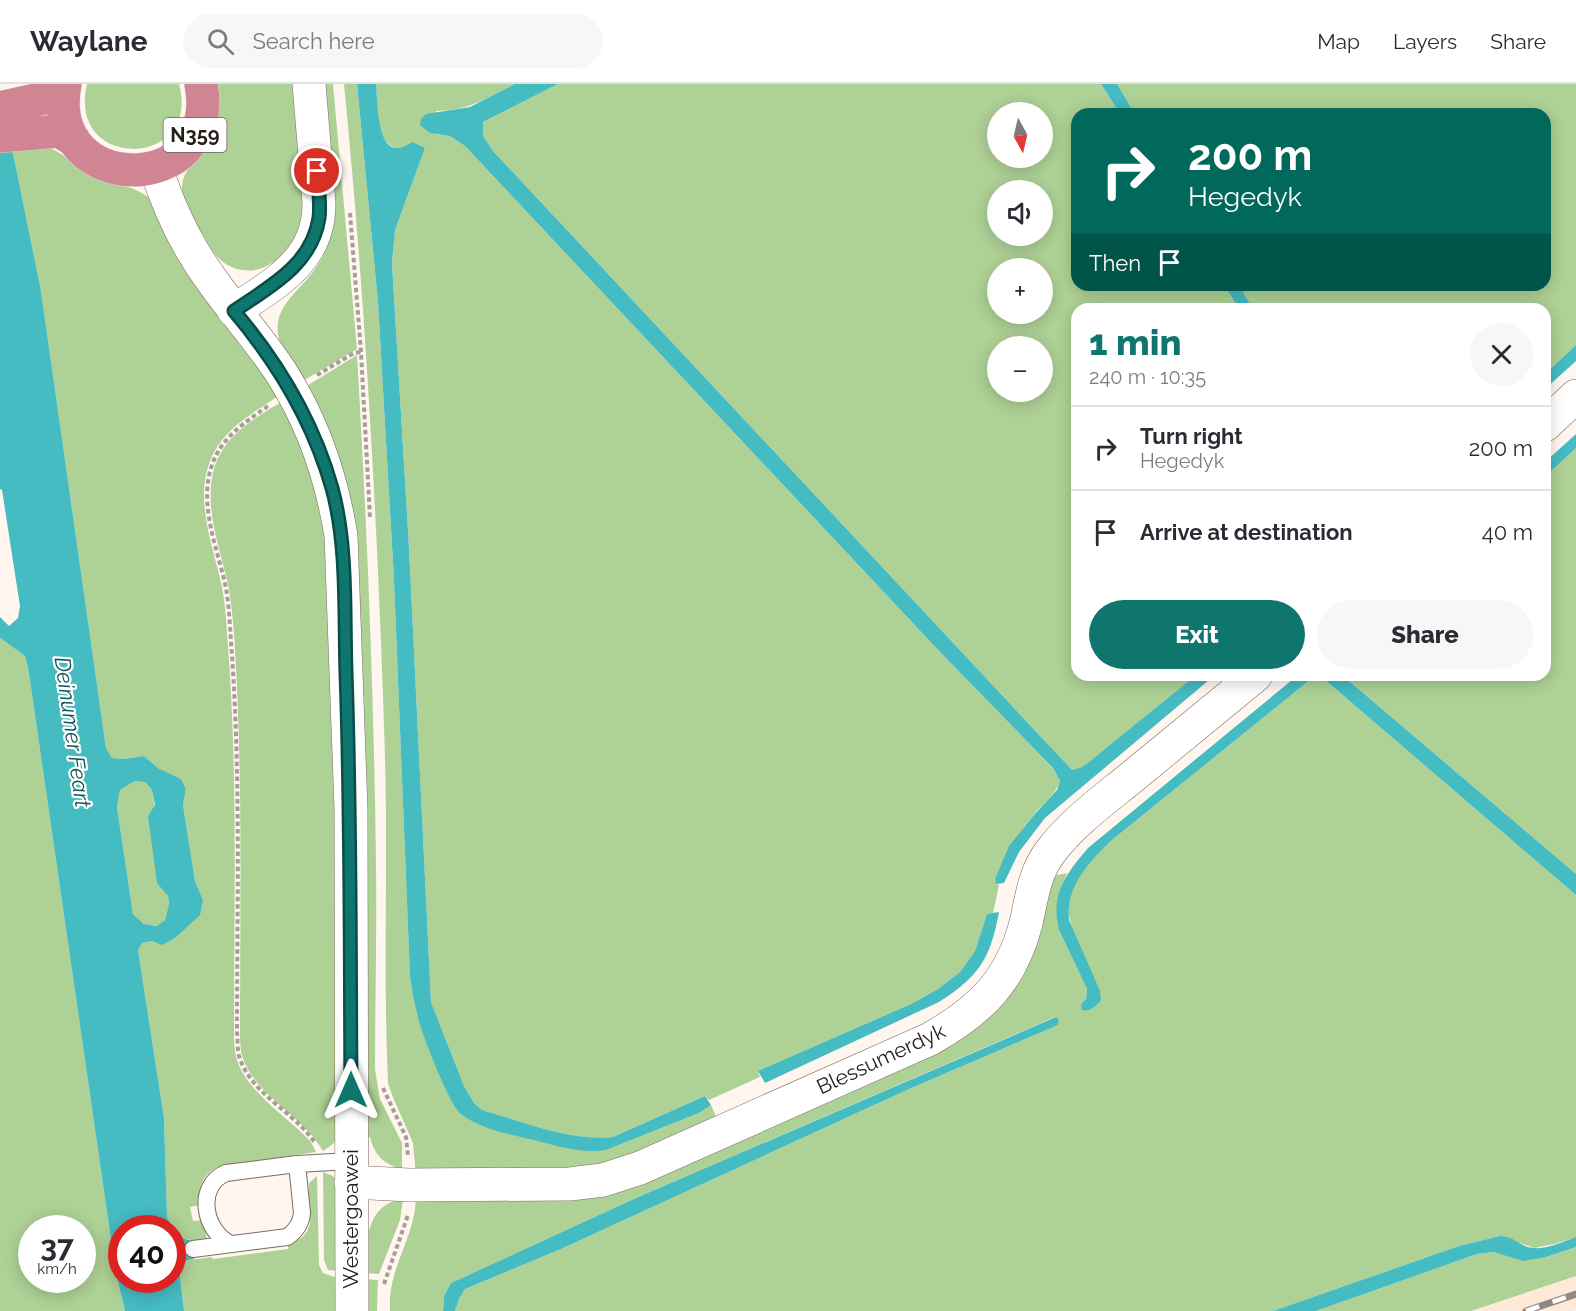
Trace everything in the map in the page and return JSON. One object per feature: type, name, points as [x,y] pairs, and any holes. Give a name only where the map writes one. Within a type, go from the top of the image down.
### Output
[{"type":"highway","name":"N359","points":[[11,120],[59,131],[74,141],[86,154],[102,164],[119,170],[138,171],[156,168],[172,160],[186,148],[196,133],[202,116],[204,98],[201,84]]},
{"type":"highway","name":"N359","points":[[65,85],[64,114],[74,141]]},
{"type":"highway","name":"N359","points":[[11,120],[53,96],[65,85]]},
{"type":"street","points":[[234,311],[294,268],[315,232],[319,218],[319,204],[309,84]]},
{"type":"street","name":"Westergoawei","points":[[156,168],[180,229],[211,280],[280,371],[300,405],[332,488],[341,536],[351,809],[352,1311]]},
{"type":"street","points":[[1551,419],[1576,396]]},
{"type":"street","name":"Blessumerdyk","points":[[351,1172],[409,1185],[570,1185],[620,1176],[930,1039],[952,1026],[987,999],[999,985],[1018,949],[1038,872],[1061,839],[1083,817],[1249,681]]},
{"type":"lane","points":[[231,1244],[216,1234],[211,1225],[206,1196],[213,1180],[226,1173],[297,1164],[351,1172]]},
{"type":"lane","points":[[193,1249],[287,1237],[298,1227],[302,1213],[297,1164]]},
{"type":"path","points":[[313,378],[354,353],[361,352]]},
{"type":"path","points":[[275,402],[238,427],[221,447],[210,470],[208,510],[226,591],[235,691],[239,1056],[258,1088],[306,1132],[316,1146]]},
{"type":"path","name":"Westergoawei","points":[[383,1288],[406,1226],[409,1185]]},
{"type":"shaded area","points":[[1576,1276],[1576,1310],[1471,1311]]},
{"type":"green space","points":[[87,84],[179,84],[181,112],[171,132],[154,145],[134,149],[113,145],[96,133],[86,113]]},
{"type":"green space","points":[[217,84],[294,84],[303,176],[300,177],[302,215],[298,230],[282,255],[271,264],[258,269],[245,270],[231,267],[217,257],[202,233],[198,234],[183,199],[184,176],[202,150],[213,126],[217,110]]},
{"type":"green space","points":[[321,84],[333,84],[357,349],[301,382],[281,345],[278,321],[287,302],[321,259],[333,226]]},
{"type":"green space","points":[[344,84],[357,84],[378,302],[394,580],[410,977],[417,1015],[459,1112],[606,1150],[699,1113],[711,1105],[719,1123],[614,1167],[416,1176],[413,1143],[388,1083],[386,797],[379,588],[365,336]]},
{"type":"green space","points":[[376,84],[515,84],[468,106],[436,111],[435,134],[450,136],[465,146],[941,653],[1053,768],[1060,781],[1051,796],[1020,832],[1007,855],[995,879],[996,884],[999,885],[993,913],[987,914],[975,951],[960,972],[938,989],[911,1004],[758,1071],[760,1077],[709,1100],[705,1096],[613,1137],[563,1133],[482,1110],[474,1103],[464,1086],[431,1002],[409,548],[392,263],[395,230],[425,148],[396,148],[384,139],[378,121]]},
{"type":"green space","points":[[558,84],[1101,84],[1116,108],[1071,108],[1071,291],[1228,291],[1235,303],[1071,303],[1071,681],[1189,681],[1089,763],[1072,770],[493,151],[483,136],[483,122]]},
{"type":"green space","points":[[1117,84],[1576,84],[1576,345],[1551,368],[1551,303],[1250,303],[1242,291],[1551,291],[1551,108],[1131,108]]},
{"type":"green space","points":[[47,147],[91,175],[135,189],[148,197],[280,395],[237,425],[220,443],[208,467],[204,496],[207,527],[224,598],[233,732],[235,1054],[241,1069],[255,1090],[311,1142],[316,1152],[221,1166],[209,1172],[201,1186],[201,1205],[190,1207],[193,1221],[203,1220],[207,1239],[186,1239],[186,1215],[167,1215],[164,1118],[138,950],[141,943],[152,941],[203,900],[195,881],[183,805],[186,789],[181,779],[158,768],[144,756],[112,758],[106,748],[41,291],[11,148]]},
{"type":"green space","points":[[357,355],[374,738],[375,1069],[380,1099],[402,1143],[402,1169],[385,1162],[374,1149],[370,1137],[364,1136],[351,508],[339,461],[305,387]]},
{"type":"green space","points":[[283,401],[295,424],[324,513],[337,810],[337,1138],[323,1151],[314,1138],[257,1083],[242,1056],[240,1036],[240,783],[234,628],[229,589],[214,529],[211,498],[214,469],[225,446],[242,429]]},
{"type":"green space","points":[[1576,448],[1576,874],[1349,681],[1551,681],[1551,471]]},
{"type":"green space","points":[[0,638],[25,656],[28,667],[108,1219],[108,1293],[121,1293],[125,1311],[0,1311]]},
{"type":"green space","points":[[1309,681],[1326,681],[1576,895],[1576,1237],[1534,1248],[1500,1236],[1459,1246],[1273,1311],[455,1311],[465,1289],[561,1249],[909,1089],[1058,1025],[1055,1017],[636,1198],[451,1283],[444,1296],[443,1311],[390,1311],[393,1280],[412,1225],[416,1194],[540,1196],[959,1034],[1048,877],[1067,873],[1058,901],[1059,930],[1087,989],[1086,999],[1081,1004],[1097,1005],[1068,908],[1074,886],[1080,876],[1112,840]]},
{"type":"green space","points":[[135,781],[145,782],[152,790],[169,904],[165,920],[158,926],[144,924],[133,914],[117,807],[120,790]]},
{"type":"green space","points":[[323,1172],[333,1176],[339,1184],[340,1271],[328,1270],[324,1260]]},
{"type":"green space","points":[[317,1176],[319,1265],[323,1273],[340,1279],[340,1311],[184,1311],[182,1293],[186,1293],[186,1262],[189,1260],[288,1249],[288,1244],[303,1236],[310,1225],[307,1194],[309,1194],[309,1183]]},
{"type":"green space","points":[[403,1199],[400,1220],[379,1274],[364,1273],[364,1231],[369,1231],[380,1209],[396,1200]]},
{"type":"green space","points":[[1576,1247],[1576,1276],[1471,1311],[1316,1311],[1477,1254],[1494,1252],[1546,1257]]},
{"type":"green space","points":[[364,1279],[378,1280],[377,1311],[364,1311]]},
{"type":"water","points":[[357,84],[376,84],[381,130],[391,147],[400,148],[412,142],[425,148],[395,230],[392,263],[409,548],[431,1002],[464,1086],[474,1103],[482,1110],[547,1130],[580,1136],[613,1137],[705,1096],[711,1105],[699,1113],[606,1150],[570,1149],[505,1133],[487,1128],[461,1114],[436,1067],[416,1009],[410,977],[394,580],[378,302]]},
{"type":"water","points":[[515,84],[558,84],[483,122],[483,136],[493,151],[1072,770],[1088,763],[1189,681],[1208,681],[1045,818],[1019,852],[1004,883],[996,884],[995,879],[1009,846],[1057,790],[1060,781],[1053,768],[941,653],[465,146],[450,136],[430,133],[420,125],[421,119],[426,114],[470,107]]},
{"type":"water","points":[[1101,84],[1117,84],[1131,108],[1116,108]]},
{"type":"water","name":"Deinumer Feart","points":[[0,104],[14,159],[41,291],[106,748],[112,758],[144,756],[158,768],[181,779],[186,789],[183,805],[195,881],[203,900],[200,915],[175,938],[162,945],[152,941],[142,943],[138,950],[164,1118],[167,1215],[108,1215],[108,1219],[28,667],[25,656],[0,638],[0,617],[9,626],[18,618],[20,606],[2,490],[0,489]],"holes":[[[135,781],[145,782],[152,790],[155,805],[148,816],[157,883],[168,896],[169,904],[165,920],[157,926],[144,924],[133,914],[117,807],[120,790]]]},
{"type":"water","points":[[1228,291],[1242,291],[1250,303],[1235,303]]},
{"type":"water","points":[[1576,345],[1576,361],[1551,384],[1551,368]]},
{"type":"water","points":[[1576,434],[1576,448],[1551,471],[1551,457]]},
{"type":"water","points":[[1291,681],[1309,681],[1112,840],[1087,866],[1071,896],[1069,920],[1100,991],[1101,1000],[1093,1008],[1082,1010],[1081,1004],[1086,999],[1087,989],[1059,930],[1057,906],[1062,885],[1088,848]]},
{"type":"water","points":[[1326,681],[1349,681],[1576,874],[1576,895]]},
{"type":"water","points":[[999,912],[987,955],[973,975],[953,993],[939,1002],[765,1083],[758,1071],[911,1004],[938,989],[960,972],[975,951],[987,914]]},
{"type":"water","points":[[1056,1017],[1059,1020],[1058,1025],[909,1089],[561,1249],[465,1289],[455,1311],[443,1311],[444,1296],[451,1283],[636,1198]]},
{"type":"water","points":[[1500,1236],[1536,1248],[1543,1248],[1576,1237],[1576,1247],[1546,1257],[1523,1261],[1494,1252],[1477,1254],[1316,1311],[1273,1311],[1459,1246]]},
{"type":"water","points":[[186,1239],[192,1241],[194,1259],[186,1262]]},
{"type":"water","points":[[121,1293],[182,1293],[184,1311],[125,1311]]},
{"type":"railway","points":[[1526,1311],[1576,1294]]},
{"type":"route","points":[[317,171],[319,218],[308,247],[294,268],[234,311],[280,371],[300,405],[332,488],[337,509],[341,536],[351,809],[351,1090]]}]
